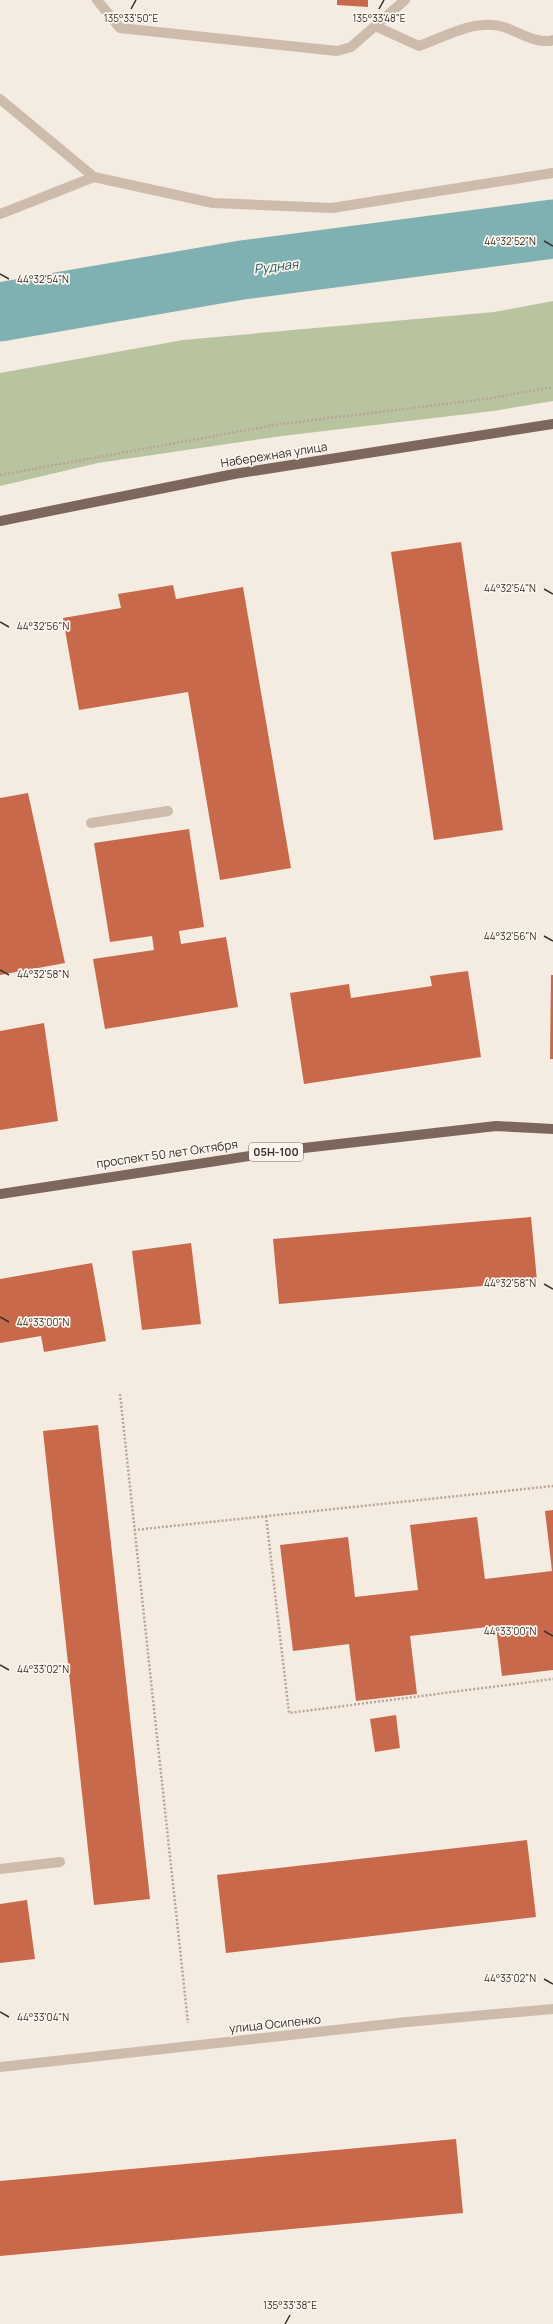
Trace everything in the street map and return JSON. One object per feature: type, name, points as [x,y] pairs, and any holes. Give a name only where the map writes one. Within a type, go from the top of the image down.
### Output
[{"type":"main road","name":"Набережная улица","points":[[0,521],[234,474],[553,424]]},
{"type":"main road","name":"проспект 50 лет Октября","points":[[0,1194],[295,1149],[496,1126],[553,1129]]},
{"type":"street","points":[[97,0],[120,28],[337,51],[350,47],[405,0]]},
{"type":"street","points":[[375,26],[419,46],[471,27],[494,25],[531,38],[553,40]]},
{"type":"street","points":[[0,98],[94,177],[214,203],[332,208],[553,173]]},
{"type":"street","points":[[0,214],[94,177]]},
{"type":"street","points":[[91,823],[168,810]]},
{"type":"street","points":[[0,1869],[60,1862]]},
{"type":"street","name":"улица Осипенко","points":[[0,2067],[407,2022],[553,2008]]},
{"type":"path","points":[[0,475],[280,424],[486,399],[553,387]]},
{"type":"path","points":[[120,1394],[190,2046]]},
{"type":"path","points":[[134,1530],[553,1486]]},
{"type":"path","points":[[266,1516],[289,1713],[553,1679]]},
{"type":"green space","points":[[553,301],[553,401],[493,411],[282,436],[98,463],[0,486],[0,373],[183,340],[494,312]]},
{"type":"building","points":[[337,0],[368,0],[368,7],[337,5]]},
{"type":"building","points":[[461,542],[503,830],[434,840],[391,552]]},
{"type":"building","points":[[173,585],[176,599],[243,587],[291,868],[220,880],[188,692],[79,710],[63,618],[121,608],[118,594]]},
{"type":"building","points":[[28,793],[65,963],[0,975],[0,798]]},
{"type":"building","points":[[189,829],[204,927],[179,931],[181,944],[226,937],[238,1007],[105,1029],[93,959],[154,950],[152,936],[110,942],[94,843]]},
{"type":"building","points":[[468,971],[481,1057],[304,1084],[290,993],[349,984],[351,998],[432,986],[430,976]]},
{"type":"building","points":[[551,975],[553,975],[553,1059],[550,1059]]},
{"type":"building","points":[[44,1023],[58,1121],[0,1130],[0,1031]]},
{"type":"building","points":[[531,1217],[537,1281],[279,1304],[273,1239]]},
{"type":"building","points":[[191,1243],[201,1324],[142,1330],[132,1251]]},
{"type":"building","points":[[92,1263],[106,1341],[44,1352],[41,1336],[0,1343],[0,1279]]},
{"type":"building","points":[[98,1425],[150,1899],[94,1905],[43,1431]]},
{"type":"building","points":[[553,1510],[553,1670],[502,1676],[496,1626],[410,1636],[417,1694],[356,1701],[349,1644],[293,1651],[280,1545],[348,1537],[355,1597],[418,1590],[410,1525],[477,1517],[485,1579],[552,1571],[545,1511]]},
{"type":"building","points":[[396,1715],[400,1748],[375,1752],[370,1719]]},
{"type":"building","points":[[527,1840],[536,1917],[226,1953],[217,1875]]},
{"type":"building","points":[[27,1900],[35,1959],[0,1963],[0,1904]]},
{"type":"building","points":[[456,2139],[463,2213],[0,2256],[0,2181]]},
{"type":"waterway","name":"Рудная","points":[[0,312],[242,270],[553,229]]}]
